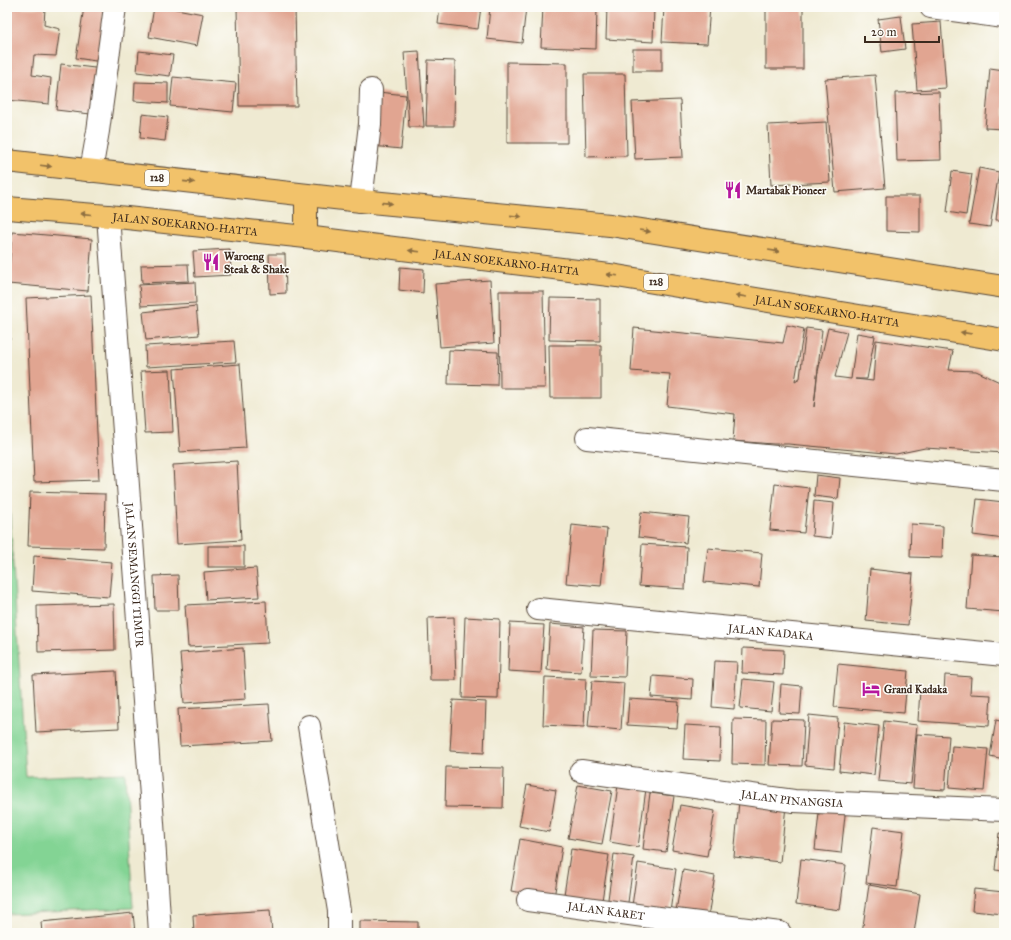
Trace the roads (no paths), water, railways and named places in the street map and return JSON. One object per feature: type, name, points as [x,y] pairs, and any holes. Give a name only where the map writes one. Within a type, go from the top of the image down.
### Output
[{"type":"main road","name":"128","points":[[7,161],[361,201],[610,225],[1004,287]]},
{"type":"main road","points":[[306,195],[306,237]]},
{"type":"main road","name":"JALAN SOEKARNO-HATTA","points":[[7,208],[108,216],[306,237],[617,276],[1004,340]]},
{"type":"street","points":[[91,171],[115,7]]},
{"type":"street","points":[[931,7],[1004,17]]},
{"type":"street","points":[[361,201],[370,124],[371,90]]},
{"type":"street","name":"JALAN SEMANGGI TIMUR","points":[[108,216],[160,933]]},
{"type":"street","points":[[587,438],[1004,480]]},
{"type":"street","name":"JALAN KADAKA","points":[[538,610],[1004,655]]},
{"type":"street","points":[[309,726],[339,911],[339,933]]},
{"type":"street","name":"JALAN PINANGSIA","points":[[581,771],[794,801],[1004,810]]},
{"type":"street","name":"JALAN KARET","points":[[528,900],[780,933]]},
{"type":"place","name":"Martabak Pioneer","points":[[733,190]]},
{"type":"place","name":"Waroeng Steak & Shake","points":[[211,262]]},
{"type":"place","name":"Grand Kadaka","points":[[871,689]]}]
